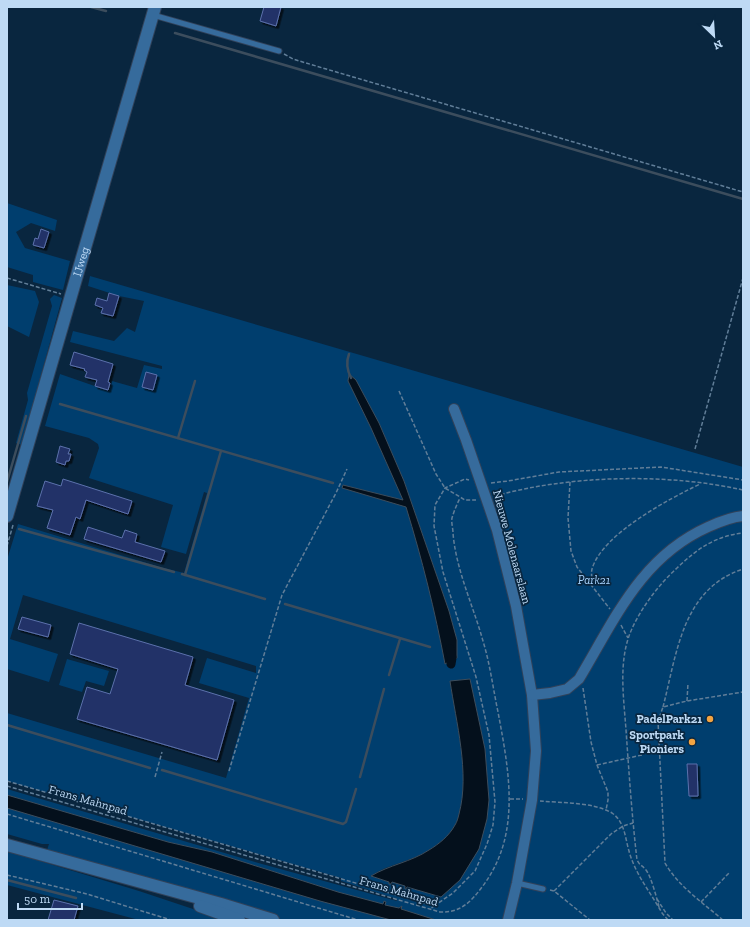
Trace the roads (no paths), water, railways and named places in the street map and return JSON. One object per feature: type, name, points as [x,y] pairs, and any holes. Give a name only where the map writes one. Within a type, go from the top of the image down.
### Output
[{"type":"street","name":"IJweg","points":[[7,516],[154,11]]},
{"type":"street","name":"Nieuwe Molenaarslaan","points":[[454,409],[497,530],[516,606],[532,695],[536,751],[532,800],[517,883],[508,920]]},
{"type":"street","points":[[532,695],[567,689],[579,679],[629,595],[654,564],[682,541],[697,532],[718,523],[743,516]]},
{"type":"street","points":[[7,845],[122,878],[221,904],[273,920]]},
{"type":"street","points":[[122,878],[240,920]]},
{"type":"lane","points":[[154,11],[279,51]]},
{"type":"lane","points":[[517,883],[544,889]]},
{"type":"waterway","points":[[91,7],[106,11]]},
{"type":"waterway","points":[[175,33],[743,199]]},
{"type":"waterway","points":[[349,354],[347,366],[351,378]]},
{"type":"waterway","points":[[178,438],[195,381]]},
{"type":"waterway","points":[[60,404],[333,483]]},
{"type":"waterway","points":[[7,482],[26,416]]},
{"type":"waterway","points":[[185,575],[221,451]]},
{"type":"waterway","points":[[19,529],[174,572]]},
{"type":"waterway","points":[[182,574],[265,599]]},
{"type":"waterway","points":[[285,604],[430,647]]},
{"type":"waterway","points":[[389,675],[400,639]]},
{"type":"waterway","points":[[450,649],[452,658],[451,664]]},
{"type":"waterway","points":[[360,777],[384,689]]},
{"type":"waterway","points":[[7,725],[150,768]]},
{"type":"waterway","points":[[162,770],[343,824],[346,822],[356,789]]},
{"type":"waterway","points":[[7,880],[76,898]]},
{"type":"place","name":"PadelPark21","points":[[710,719]]},
{"type":"place","name":"Sportpark Pioniers","points":[[692,742]]},
{"type":"park label","name":"Park21","points":[[594,580]]}]
